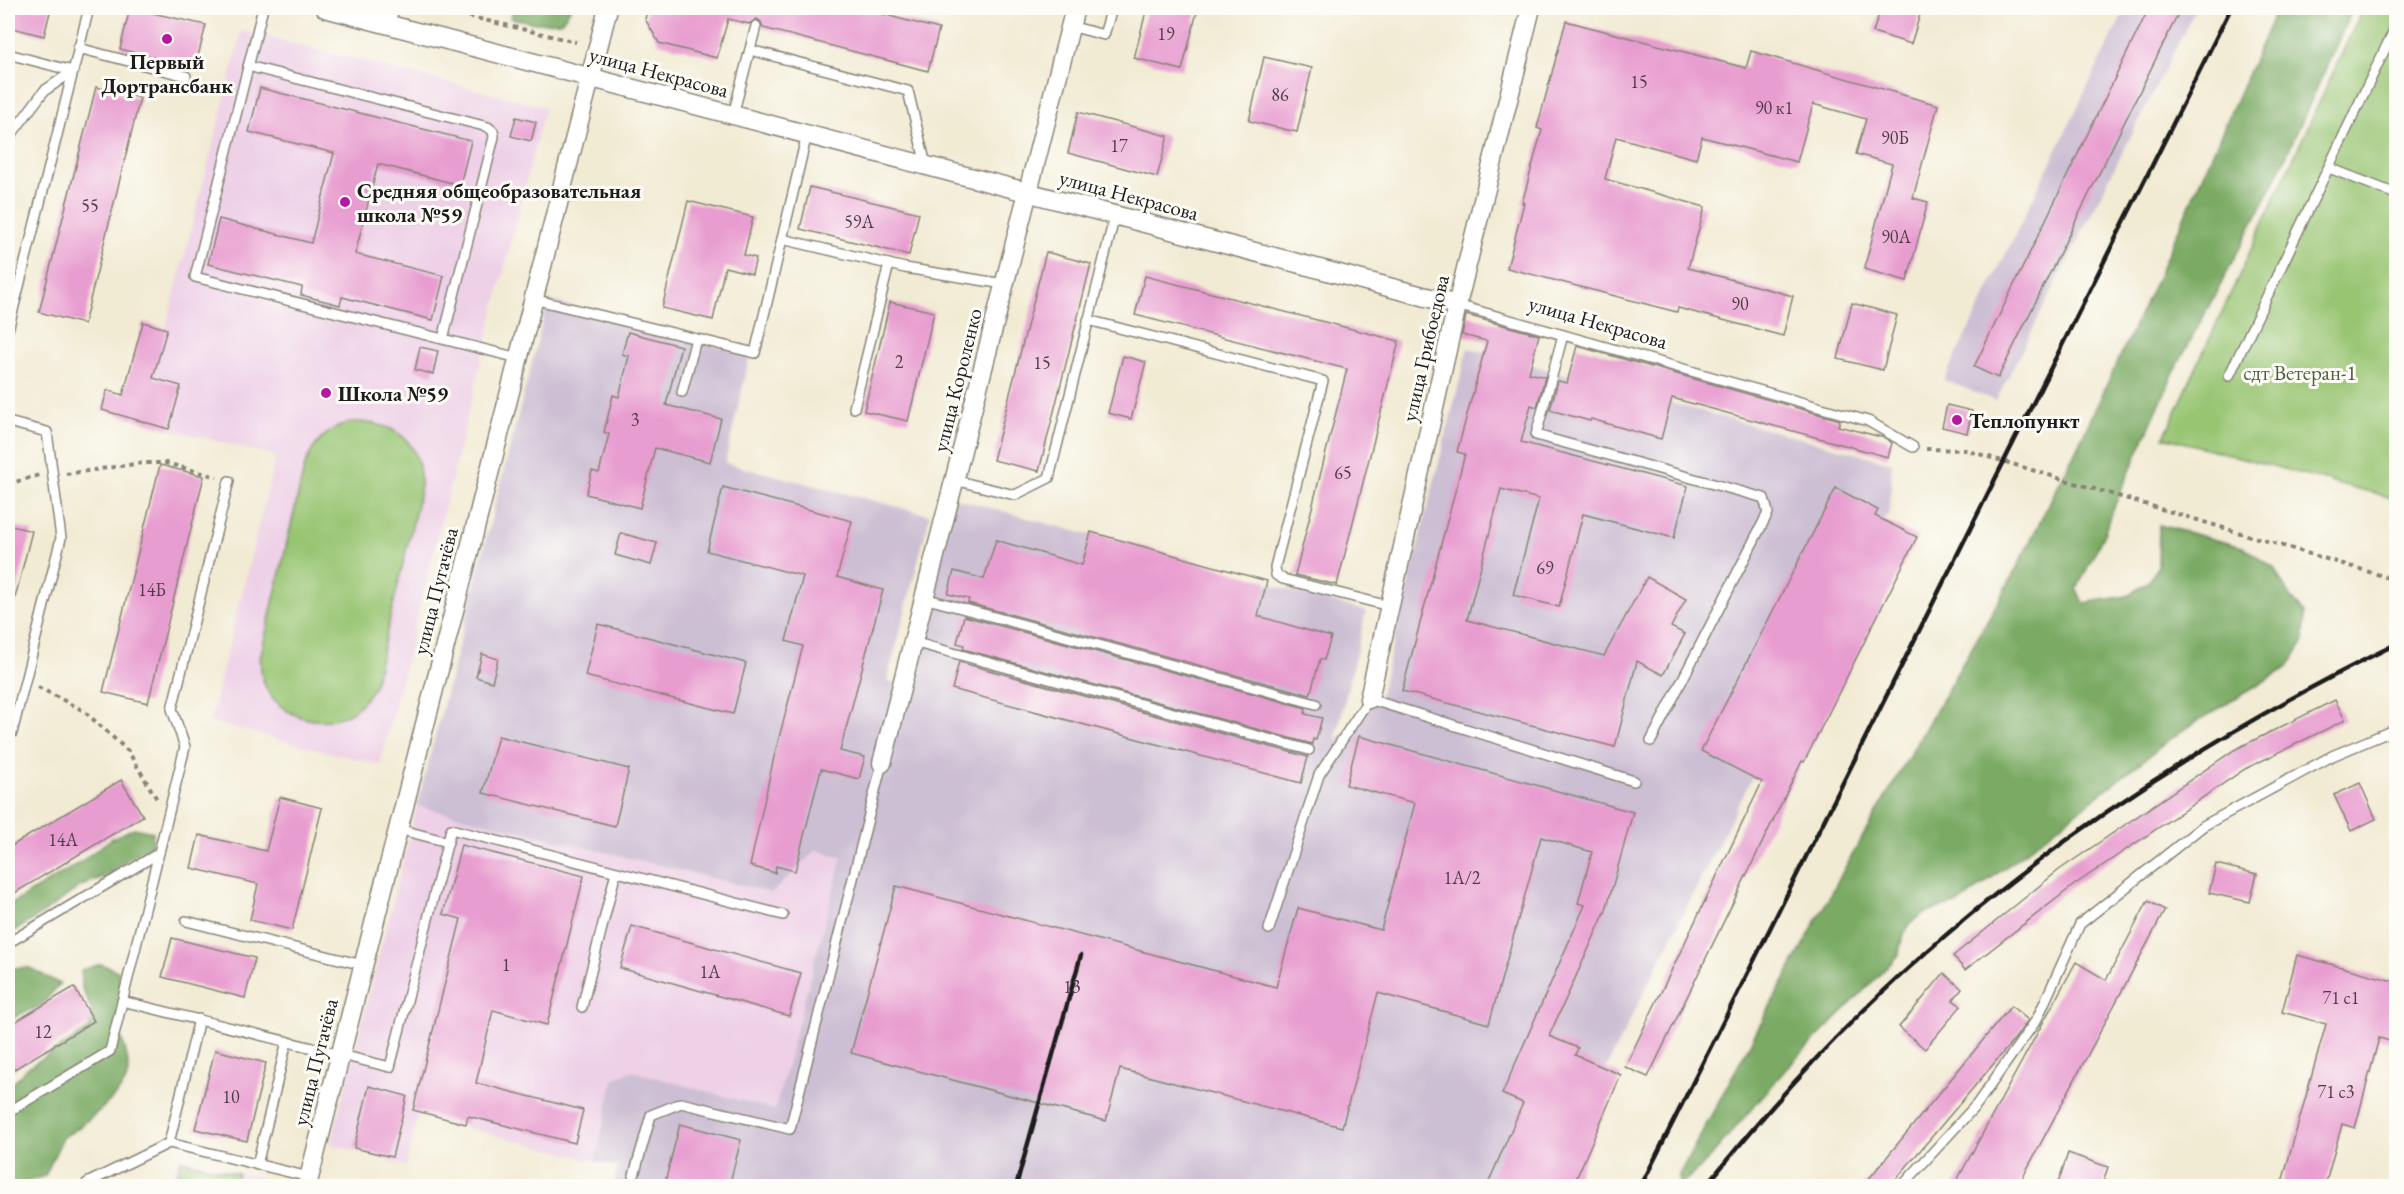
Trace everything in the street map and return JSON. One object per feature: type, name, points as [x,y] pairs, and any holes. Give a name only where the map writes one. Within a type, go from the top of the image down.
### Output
[{"type":"street","name":"улица Некрасова","points":[[325,8],[392,16],[590,77],[1458,305]]},
{"type":"street","name":"улица Пугачёва","points":[[308,1182],[608,8]]},
{"type":"street","name":"улица Короленко","points":[[882,763],[1075,8]]},
{"type":"street","name":"улица Грибоедова","points":[[1369,699],[1458,305],[1531,8]]},
{"type":"lane","points":[[8,330],[89,8]]},
{"type":"lane","points":[[263,8],[195,277],[518,358]]},
{"type":"lane","points":[[1070,26],[1104,35],[1112,8]]},
{"type":"lane","points":[[733,115],[756,26]]},
{"type":"lane","points":[[2229,376],[2397,26]]},
{"type":"lane","points":[[78,48],[186,76]]},
{"type":"lane","points":[[750,50],[908,91],[926,165]]},
{"type":"lane","points":[[8,54],[73,71]]},
{"type":"lane","points":[[248,66],[488,127],[493,131],[494,137],[443,339]]},
{"type":"lane","points":[[8,139],[44,91],[73,71]]},
{"type":"lane","points":[[533,299],[755,353],[807,134]]},
{"type":"lane","points":[[2329,168],[2397,194]]},
{"type":"lane","points":[[954,480],[1015,495],[1049,478],[1115,215]]},
{"type":"lane","points":[[782,238],[889,264],[1004,284]]},
{"type":"lane","points":[[854,408],[889,264]]},
{"type":"lane","name":"улица Некрасова","points":[[1458,305],[1868,421],[1913,447]]},
{"type":"lane","points":[[1088,320],[1323,381],[1275,567],[1276,575],[1283,579],[1389,606]]},
{"type":"lane","points":[[1563,335],[1536,435],[1764,498],[1768,513],[1651,741]]},
{"type":"lane","points":[[682,392],[696,339]]},
{"type":"lane","points":[[8,422],[47,432],[61,538],[12,734]]},
{"type":"lane","points":[[8,1112],[110,1051],[185,747],[172,709],[229,481]]},
{"type":"lane","points":[[924,598],[1316,704]]},
{"type":"lane","points":[[913,642],[1309,750]]},
{"type":"lane","points":[[1269,929],[1319,775],[1369,699],[1634,781]]},
{"type":"lane","points":[[1902,1186],[1977,1104],[2037,1019],[2080,924],[2203,826],[2332,756],[2397,729]]},
{"type":"lane","points":[[631,1186],[651,1115],[681,1103],[790,1129],[882,763]]},
{"type":"lane","points":[[398,829],[448,842]]},
{"type":"lane","points":[[122,1001],[390,1066],[451,829],[783,915]]},
{"type":"lane","points":[[8,943],[159,853]]},
{"type":"lane","points":[[582,1007],[616,872]]},
{"type":"lane","points":[[186,921],[363,965]]},
{"type":"lane","points":[[169,1143],[199,1019]]},
{"type":"lane","points":[[257,1165],[287,1041]]},
{"type":"lane","points":[[87,1183],[169,1143],[257,1165],[308,1182]]},
{"type":"path","points":[[434,8],[576,42]]},
{"type":"path","points":[[1913,447],[1965,450],[2397,580]]},
{"type":"path","points":[[8,484],[39,475],[53,476],[142,463],[166,463],[229,481]]},
{"type":"path","points":[[26,676],[34,685],[84,711],[128,751],[168,817]]},
{"type":"shaded area","points":[[2126,8],[2196,8],[1996,401],[1944,380]]},
{"type":"shaded area","name":"Школа №59","points":[[242,31],[545,107],[380,765],[203,720],[210,721],[276,456],[169,429],[180,386],[168,382],[147,401]]},
{"type":"shaded area","points":[[548,300],[750,355],[725,463],[930,515],[887,681],[905,686],[951,497],[1366,611],[1335,742],[1380,695],[1468,348],[1892,463],[1890,510],[1747,787],[1547,1186],[613,1186],[618,1167],[595,1161],[614,1078],[632,1071],[775,1110],[842,857],[816,850],[772,893],[417,806]]},
{"type":"shaded area","points":[[417,806],[772,893],[816,850],[842,857],[775,1110],[632,1071],[614,1079],[595,1161],[418,1115],[406,1166],[331,1144]]},
{"type":"shaded area","points":[[178,1157],[272,1181],[271,1186],[170,1186]]},
{"type":"green space","points":[[513,8],[571,8],[561,22],[535,23],[510,18]]},
{"type":"green space","points":[[2277,8],[2353,8],[2274,183],[2173,374],[2104,534],[2077,589],[2083,603],[2127,596],[2146,584],[2158,568],[2159,525],[2243,547],[2274,568],[2290,597],[2305,613],[2304,641],[2288,667],[2180,732],[1958,904],[1926,913],[1911,924],[1901,942],[1899,955],[1786,1069],[1703,1165],[1679,1186],[1679,1175],[1847,864],[2011,579],[2076,450],[2158,276]]},
{"type":"green space","name":"сдт Ветеран-1","points":[[2363,8],[2396,8],[2396,499],[2164,437]]},
{"type":"green space","points":[[350,422],[381,425],[404,438],[412,448],[417,460],[420,492],[374,686],[365,700],[353,711],[327,720],[313,720],[287,710],[276,701],[267,690],[262,677],[260,659],[305,465],[322,438]]},
{"type":"green space","points":[[134,828],[153,832],[152,845],[103,877],[81,886],[8,935],[8,906],[76,865],[111,839]]},
{"type":"green space","points":[[101,964],[118,971],[125,1008],[116,1023],[127,1056],[127,1077],[109,1101],[89,1119],[63,1137],[45,1176],[8,1186],[8,1088],[27,1068],[89,1029],[92,1011],[82,988],[81,970]]},
{"type":"green space","points":[[8,968],[30,968],[60,984],[40,1006],[8,1022]]},
{"type":"green space","points":[[181,1160],[238,1174],[235,1186],[175,1186]]},
{"type":"building","points":[[8,8],[51,8],[44,36],[8,27]]},
{"type":"building","points":[[130,8],[206,25],[195,68],[120,49]]},
{"type":"building","points":[[648,8],[859,8],[939,29],[928,71],[763,28],[757,19],[749,24],[728,19],[717,58],[659,43],[645,19]]},
{"type":"building","points":[[1147,8],[1198,8],[1182,70],[1134,58]]},
{"type":"building","points":[[1881,8],[1922,8],[1911,44],[1873,32]]},
{"type":"building","points":[[2149,8],[2181,8],[1998,378],[1974,367]]},
{"type":"building","points":[[1566,21],[1746,68],[1751,51],[1938,105],[1913,198],[1928,202],[1907,281],[1864,269],[1892,164],[1856,154],[1866,119],[1813,104],[1797,162],[1702,137],[1696,159],[1616,137],[1605,179],[1705,207],[1688,268],[1793,296],[1783,336],[1678,308],[1677,312],[1507,268],[1542,130],[1537,128]]},
{"type":"building","points":[[1264,57],[1312,68],[1297,132],[1249,121]]},
{"type":"building","points":[[96,87],[140,98],[84,324],[39,312]]},
{"type":"building","name":"Средняя общеобразовательная школа №59","points":[[260,88],[471,141],[460,185],[378,164],[355,254],[444,276],[433,320],[342,297],[340,305],[301,295],[302,287],[208,264],[219,219],[311,243],[334,153],[249,132]]},
{"type":"building","points":[[1078,112],[1168,136],[1157,177],[1068,153]]},
{"type":"building","points":[[516,117],[536,122],[531,141],[511,136]]},
{"type":"building","points":[[810,187],[919,213],[909,255],[800,229]]},
{"type":"building","points":[[688,201],[753,217],[744,255],[756,258],[752,274],[725,267],[713,320],[662,308]]},
{"type":"building","points":[[1046,252],[1091,264],[1039,471],[993,460]]},
{"type":"building","points":[[1145,276],[1399,341],[1337,585],[1295,575],[1347,369],[1135,315]]},
{"type":"building","points":[[890,302],[934,312],[908,421],[864,411]]},
{"type":"building","points":[[1852,303],[1897,315],[1883,370],[1838,359]]},
{"type":"building","points":[[1466,315],[1539,335],[1529,373],[1545,377],[1537,407],[1531,405],[1521,442],[1688,486],[1674,538],[1583,514],[1559,607],[1513,595],[1539,499],[1501,489],[1467,620],[1604,656],[1647,577],[1686,599],[1671,627],[1685,634],[1663,675],[1637,661],[1615,747],[1402,691],[1465,454],[1457,452],[1487,341],[1462,335]]},
{"type":"building","points":[[143,322],[167,329],[153,378],[181,386],[169,429],[102,410],[107,390],[123,395]]},
{"type":"building","points":[[628,332],[681,346],[666,405],[721,419],[710,462],[655,448],[640,508],[586,494],[592,471],[599,473],[609,434],[604,432],[613,395],[619,397],[629,356],[622,354]]},
{"type":"building","points":[[1577,346],[1840,420],[1838,426],[1885,438],[1892,443],[1888,457],[1672,398],[1661,439],[1550,410],[1558,381],[1567,383]]},
{"type":"building","points":[[420,347],[438,351],[433,374],[415,370]]},
{"type":"building","points":[[1123,356],[1146,362],[1131,419],[1108,413]]},
{"type":"building","name":"Теплопункт","points":[[1947,405],[1972,411],[1967,433],[1942,427]]},
{"type":"building","points":[[160,465],[204,476],[148,703],[103,692]]},
{"type":"building","points":[[723,487],[852,521],[837,577],[883,590],[840,751],[865,757],[859,779],[821,769],[795,871],[776,866],[775,873],[750,866],[774,757],[803,646],[786,641],[803,576],[707,551]]},
{"type":"building","points":[[1836,488],[1878,510],[1875,516],[1917,537],[1804,762],[1802,761],[1648,1077],[1625,1067],[1762,782],[1701,751]]},
{"type":"building","points":[[8,525],[32,531],[14,602],[8,601]]},
{"type":"building","points":[[1091,532],[1267,581],[1258,616],[1331,637],[1324,660],[1320,659],[1310,695],[968,603],[969,599],[948,594],[954,571],[984,579],[996,540],[1082,565]]},
{"type":"building","points":[[621,533],[657,543],[651,565],[615,555]]},
{"type":"building","points":[[964,616],[1306,708],[1305,714],[1322,718],[1316,740],[1313,739],[1312,744],[963,649],[964,645],[957,643]]},
{"type":"building","points":[[598,624],[746,663],[733,714],[585,676]]},
{"type":"building","points":[[482,654],[498,659],[492,682],[476,677]]},
{"type":"building","points":[[959,662],[1308,757],[1301,783],[952,689]]},
{"type":"building","points":[[2335,700],[2345,720],[2245,769],[2074,885],[1965,970],[1953,956],[2059,870],[2234,750]]},
{"type":"building","points":[[498,736],[629,769],[615,826],[483,793]]},
{"type":"building","points":[[1359,736],[1633,812],[1606,910],[1549,1036],[1578,1048],[1575,1055],[1621,1075],[1573,1186],[1487,1186],[1523,1103],[1502,1094],[1585,905],[1578,903],[1592,852],[1541,837],[1489,1024],[1378,993],[1342,1127],[1120,1069],[1106,1121],[851,1053],[896,886],[1276,987],[1298,908],[1381,930],[1415,803],[1346,785]]},
{"type":"building","points":[[121,780],[143,816],[8,897],[8,848]]},
{"type":"building","points":[[2360,783],[2376,819],[2351,831],[2334,795]]},
{"type":"building","points":[[280,797],[322,808],[292,930],[250,920],[258,884],[191,868],[199,835],[266,851]]},
{"type":"building","points":[[461,845],[584,876],[547,1025],[493,1010],[476,1083],[583,1110],[575,1143],[468,1116],[466,1124],[413,1110],[461,919],[443,914]]},
{"type":"building","points":[[2216,864],[2257,874],[2250,902],[2209,893]]},
{"type":"building","points":[[2148,901],[2165,910],[2018,1186],[1954,1186],[2076,962],[2106,980]]},
{"type":"building","points":[[632,926],[801,973],[789,1016],[620,968]]},
{"type":"building","points":[[172,938],[255,958],[245,998],[162,977]]},
{"type":"building","points":[[2297,955],[2397,982],[2397,1043],[2379,1038],[2355,1128],[2342,1124],[2325,1186],[2281,1186],[2326,1024],[2282,1012]]},
{"type":"building","points":[[1944,973],[1962,989],[1953,1000],[1961,1006],[1925,1049],[1899,1027]]},
{"type":"building","points":[[74,987],[94,1021],[8,1073],[8,1026]]},
{"type":"building","points":[[2011,1006],[2028,1020],[2013,1041],[1890,1186],[1863,1186]]},
{"type":"building","points":[[215,1050],[266,1063],[247,1141],[195,1129]]},
{"type":"building","points":[[369,1086],[407,1096],[392,1157],[354,1148]]},
{"type":"building","points":[[680,1124],[741,1140],[729,1186],[664,1186]]},
{"type":"building","points":[[2068,1153],[2108,1167],[2102,1186],[2057,1186]]},
{"type":"railway","points":[[1641,1186],[2231,8]]},
{"type":"railway","points":[[1706,1186],[1782,1096],[1842,1032],[1922,955],[1985,903],[2049,853],[2115,806],[2183,762],[2253,720],[2396,644]]},
{"type":"railway","points":[[1016,1186],[1081,955]]},
{"type":"place","name":"Первый Дортрансбанк","points":[[167,39]]},
{"type":"place","name":"Средняя общеобразовательная школа №59","points":[[345,202]]},
{"type":"place","name":"Школа №59","points":[[326,393]]},
{"type":"place","name":"Теплопункт","points":[[1957,420]]}]
